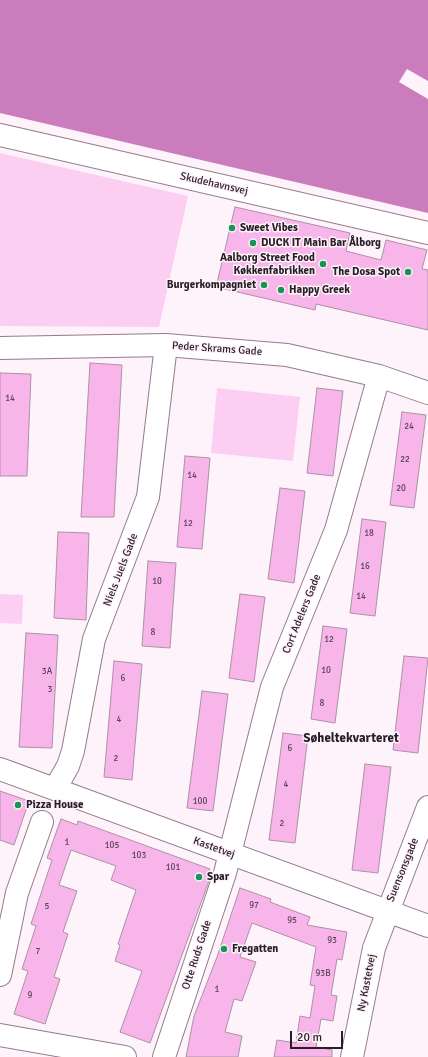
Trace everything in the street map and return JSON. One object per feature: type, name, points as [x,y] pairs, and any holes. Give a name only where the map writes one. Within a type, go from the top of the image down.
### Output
[{"type":"street","name":"Skudehavnsvej","points":[[0,135],[428,233]]},
{"type":"street","name":"Peder Skrams Gade","points":[[0,348],[166,345],[288,355],[379,376],[428,393]]},
{"type":"street","name":"Niels Juels Gade","points":[[55,789],[68,766],[73,751],[94,639],[148,497],[166,345]]},
{"type":"street","name":"Cort Adelers Gade","points":[[230,853],[272,688],[336,530],[379,376]]},
{"type":"street","name":"Kastetvej","points":[[0,769],[428,926]]},
{"type":"street","name":"Suensonsgade","points":[[387,911],[428,806]]},
{"type":"street","points":[[0,975],[17,893],[42,822]]},
{"type":"street","name":"Otte Ruds Gade","points":[[164,1057],[230,853]]},
{"type":"street","name":"Ny Kastetvej","points":[[352,1057],[374,948],[387,911]]},
{"type":"street","points":[[0,1035],[125,1057]]},
{"type":"shaded area","points":[[0,0],[428,0],[428,81],[407,69],[399,82],[428,99],[428,213],[0,113]]},
{"type":"shaded area","points":[[0,153],[188,196],[159,327],[0,326]]},
{"type":"shaded area","points":[[217,388],[300,397],[293,461],[211,453]]},
{"type":"shaded area","points":[[0,594],[23,595],[22,624],[0,623]]},
{"type":"building","name":"Aalborg Street Food Køkkenfabrikken","points":[[235,207],[350,233],[346,251],[381,260],[386,240],[427,250],[422,269],[428,270],[428,330],[316,304],[315,310],[216,287]]},
{"type":"building","points":[[90,363],[122,365],[114,517],[81,517]]},
{"type":"building","points":[[0,373],[31,374],[27,476],[0,476]]},
{"type":"building","points":[[317,388],[343,391],[333,476],[307,473]]},
{"type":"building","points":[[402,412],[426,415],[414,508],[390,505]]},
{"type":"building","points":[[185,456],[210,458],[202,549],[177,547]]},
{"type":"building","points":[[280,488],[305,491],[294,583],[268,579]]},
{"type":"building","points":[[362,519],[386,522],[375,616],[350,613]]},
{"type":"building","points":[[58,532],[89,533],[86,620],[54,618]]},
{"type":"building","points":[[148,561],[176,563],[170,648],[142,646]]},
{"type":"building","points":[[240,594],[265,597],[254,682],[229,678]]},
{"type":"building","points":[[323,626],[347,629],[335,723],[311,719]]},
{"type":"building","points":[[26,633],[58,635],[52,748],[19,747]]},
{"type":"building","points":[[404,656],[428,658],[418,753],[393,750]]},
{"type":"building","points":[[114,661],[142,664],[132,780],[104,777]]},
{"type":"building","points":[[202,691],[228,694],[213,811],[187,808]]},
{"type":"building","points":[[283,733],[308,736],[295,843],[269,840]]},
{"type":"building","points":[[365,764],[391,767],[378,873],[352,870]]},
{"type":"building","points":[[0,791],[29,801],[14,845],[0,840]]},
{"type":"building","points":[[61,819],[77,825],[78,821],[210,869],[208,875],[211,876],[150,1043],[120,1032],[142,971],[115,961],[120,945],[118,944],[136,890],[111,880],[116,866],[71,850],[59,885],[77,891],[63,932],[68,934],[54,977],[60,979],[45,1024],[14,1014],[28,971],[22,969],[36,926],[31,924],[52,860],[47,858]]},
{"type":"building","points":[[240,888],[271,899],[270,902],[310,917],[307,925],[347,932],[342,960],[337,959],[331,995],[337,996],[333,1021],[321,1019],[316,1047],[332,1050],[332,1057],[274,1057],[277,1040],[296,1043],[300,1016],[310,1018],[315,986],[310,985],[316,947],[252,923],[240,957],[256,962],[242,1001],[234,999],[225,1032],[242,1036],[238,1057],[186,1057],[194,1016],[217,957]]},
{"type":"place","name":"Sweet Vibes","points":[[232,228]]},
{"type":"place","name":"DUCK IT Main Bar Ålborg","points":[[253,243]]},
{"type":"place","name":"Aalborg Street Food Køkkenfabrikken","points":[[323,264]]},
{"type":"place","name":"The Dosa Spot","points":[[408,272]]},
{"type":"place","name":"Burgerkompagniet","points":[[264,285]]},
{"type":"place","name":"Happy Greek","points":[[281,290]]},
{"type":"place","name":"Pizza House","points":[[18,805]]},
{"type":"place","name":"Spar","points":[[199,877]]},
{"type":"place","name":"Fregatten","points":[[224,949]]},
{"type":"district","name":"Søheltekvarteret","points":[[351,739]]}]
